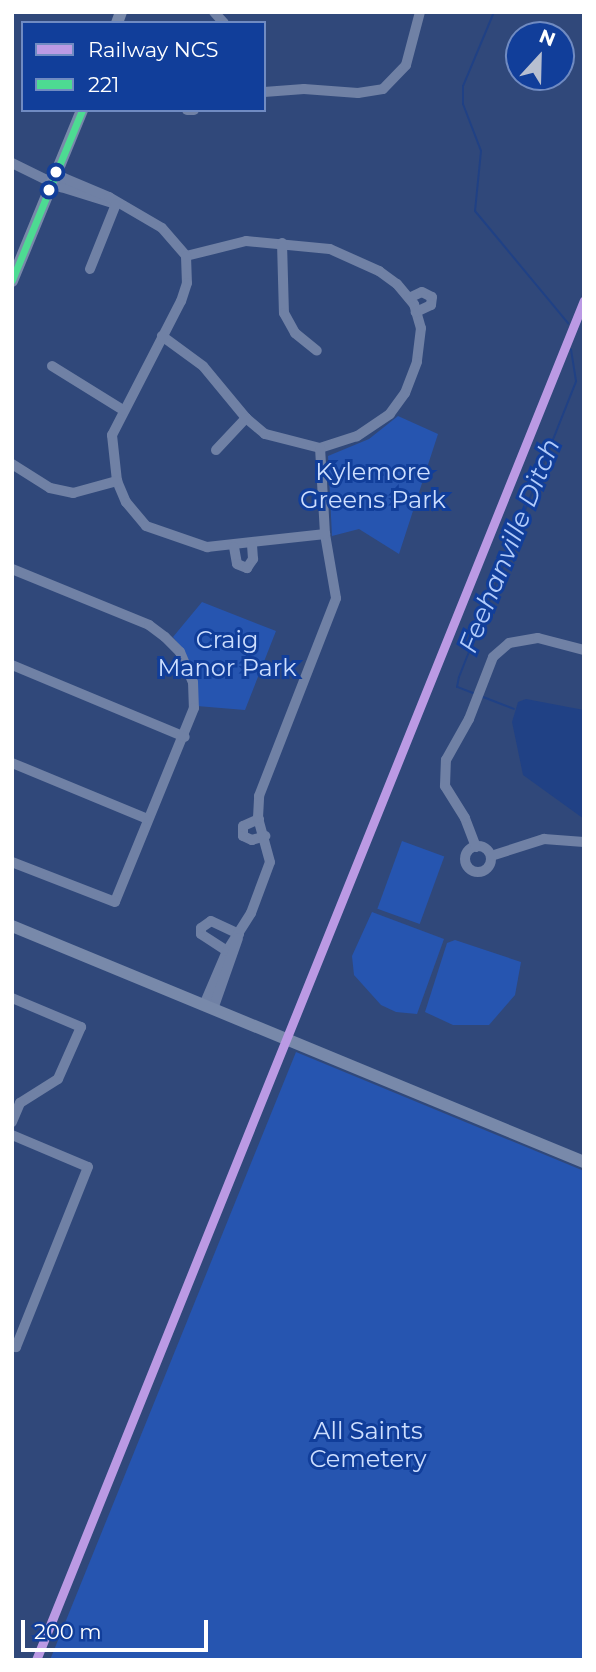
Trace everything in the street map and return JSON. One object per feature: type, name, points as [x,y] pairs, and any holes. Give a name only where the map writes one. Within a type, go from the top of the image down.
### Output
[{"type":"main road","points":[[12,281],[81,112]]},
{"type":"main road","points":[[12,926],[584,1162]]},
{"type":"street","points":[[266,92],[304,89],[358,93],[383,89],[399,75],[411,52],[420,12]]},
{"type":"street","points":[[12,163],[96,201],[116,204],[162,229],[186,256],[187,283],[112,435],[117,481],[135,516],[146,526],[188,543],[234,547],[325,534]]},
{"type":"street","points":[[90,268],[116,204]]},
{"type":"street","points":[[162,336],[203,366],[246,418],[265,434],[320,448],[342,443],[376,425],[405,393],[417,362],[421,328],[416,312],[409,298],[379,271],[330,249],[282,243],[246,241],[186,256]]},
{"type":"street","points":[[282,243],[284,313],[295,333],[317,351]]},
{"type":"street","points":[[409,298],[422,292],[432,297],[431,305],[416,312]]},
{"type":"street","points":[[52,366],[123,410]]},
{"type":"street","points":[[216,450],[246,418]]},
{"type":"street","points":[[208,1007],[227,951],[239,934],[270,862],[259,819],[258,796],[331,619],[335,574],[325,534],[320,448]]},
{"type":"street","points":[[12,464],[50,488],[74,493],[117,481]]},
{"type":"street","points":[[234,547],[237,564],[247,568],[253,559],[252,544]]},
{"type":"street","points":[[12,569],[149,625],[165,636],[180,652],[193,682],[194,708],[185,737],[115,902],[12,862]]},
{"type":"street","points":[[584,650],[538,638],[509,643],[493,657],[469,719],[446,760],[445,786],[466,818],[476,847],[491,856],[544,839],[584,842]]},
{"type":"street","points":[[12,665],[185,737]]},
{"type":"street","points":[[12,763],[148,819]]},
{"type":"street","points":[[259,819],[243,826],[243,836],[252,840],[265,836]]},
{"type":"street","points":[[476,847],[466,855],[472,870],[488,868],[491,856]]},
{"type":"street","points":[[227,951],[201,934],[201,928],[211,921],[239,934]]},
{"type":"street","points":[[208,1007],[237,952],[239,934]]},
{"type":"street","points":[[12,998],[81,1027],[58,1079],[20,1104],[12,1122]]},
{"type":"street","points":[[12,1135],[88,1167],[14,1347]]},
{"type":"green space","name":"Kylemore Greens Park","points":[[398,416],[438,434],[399,554],[359,529],[332,536],[328,456],[369,439]]},
{"type":"green space","name":"Craig Manor Park","points":[[202,602],[276,631],[245,710],[197,706],[184,651],[173,637]]},
{"type":"green space","points":[[402,841],[444,856],[420,924],[377,909]]},
{"type":"green space","points":[[372,912],[444,939],[417,1014],[396,1012],[381,1005],[354,975],[352,956]]},
{"type":"green space","points":[[455,940],[521,962],[515,995],[489,1025],[453,1025],[425,1012],[447,943]]},
{"type":"green space","name":"All Saints Cemetery","points":[[296,1052],[584,1171],[584,1660],[50,1660]]},
{"type":"shaded area","points":[[526,699],[584,710],[584,819],[523,775],[512,722],[518,702]]},
{"type":"waterway","name":"Feehanville Ditch","points":[[494,12],[463,86],[463,104],[481,151],[475,211],[568,323]]},
{"type":"waterway","name":"Feehanville Ditch","points":[[473,693],[457,687],[459,677],[576,381],[571,349]]},
{"type":"waterway","name":"Feehanville Ditch","points":[[483,697],[514,709]]},
{"type":"rail line","name":"NCS","points":[[36,1660],[584,300]]},
{"type":"transit line","name":"221","points":[[12,280],[81,112]]}]
